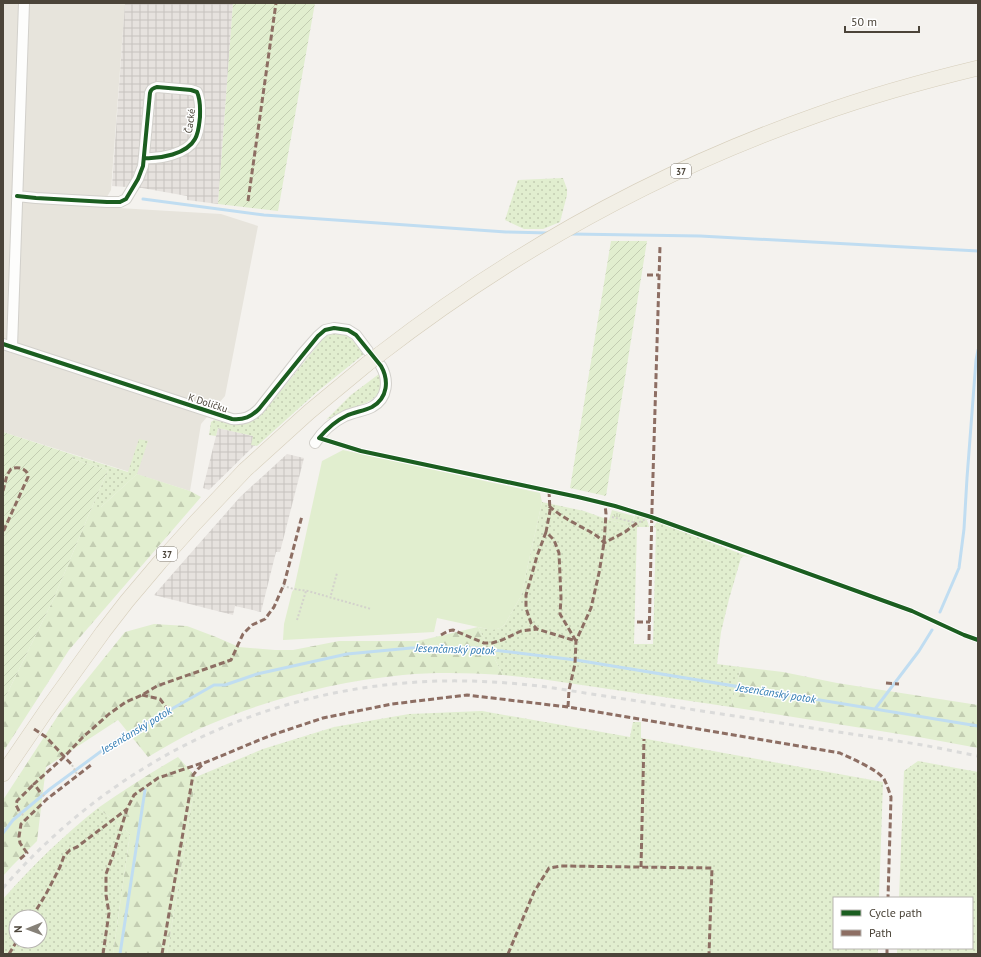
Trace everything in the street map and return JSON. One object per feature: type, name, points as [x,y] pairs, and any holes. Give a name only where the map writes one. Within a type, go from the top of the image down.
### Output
[{"type":"main road","name":"37","points":[[3,774],[103,632],[127,601],[195,523],[245,470],[309,412],[414,328],[468,290],[543,242],[642,189],[694,164],[794,123],[855,102],[978,68]]},
{"type":"street","points":[[7,345],[18,176],[24,3]]},
{"type":"street","name":"Čacké","points":[[17,196],[107,202],[120,202],[126,199],[129,196],[143,166],[151,90],[157,87],[191,90],[197,92],[200,99],[200,112],[198,132],[194,141],[184,149],[175,153],[157,158],[144,158]]},
{"type":"street","name":"K Dolíčku","points":[[7,345],[232,419],[239,420],[254,414],[259,409],[303,353],[325,330],[334,328],[348,330],[356,335],[384,371],[387,382],[385,391],[377,403],[371,407],[338,420],[328,428],[315,443]]},
{"type":"path","points":[[643,515],[650,517]]},
{"type":"path","points":[[612,517],[637,523],[650,517]]},
{"type":"path","points":[[331,596],[337,573]]},
{"type":"path","points":[[284,586],[371,609]]},
{"type":"path","points":[[297,620],[306,591]]},
{"type":"path","points":[[72,765],[77,774]]},
{"type":"path","points":[[40,792],[46,798]]},
{"type":"path","points":[[19,811],[24,816]]},
{"type":"shaded area","points":[[3,3],[125,3],[111,190],[101,207],[221,214],[258,226],[225,396],[201,424],[190,491],[3,432]]},
{"type":"shaded area","points":[[125,3],[233,3],[218,204],[187,200],[187,196],[142,188],[112,186]]},
{"type":"shaded area","points":[[218,428],[262,438],[209,490],[203,488]]},
{"type":"shaded area","points":[[287,454],[304,458],[280,552],[276,552],[261,612],[235,606],[233,615],[154,595],[240,497]]},
{"type":"green space","points":[[233,3],[315,3],[278,211],[218,204]]},
{"type":"green space","points":[[563,178],[567,189],[567,195],[560,222],[543,229],[524,229],[505,220],[518,180]]},
{"type":"green space","points":[[611,241],[647,241],[606,496],[570,488]]},
{"type":"green space","points":[[338,333],[350,338],[356,343],[364,354],[318,391],[257,446],[251,445],[253,436],[218,428],[216,436],[209,435],[211,422],[214,420],[239,424],[250,421],[262,414],[322,340],[329,335]]},
{"type":"green space","points":[[379,374],[381,383],[380,391],[376,396],[370,401],[326,420],[351,395]]},
{"type":"green space","points":[[3,432],[74,455],[72,459],[108,470],[54,598],[3,702]]},
{"type":"green space","points":[[139,439],[148,441],[137,474],[101,507],[92,507],[108,470],[72,459],[74,455],[128,472]]},
{"type":"green space","points":[[343,450],[540,493],[542,502],[521,596],[504,625],[492,630],[437,618],[434,632],[283,640],[284,624],[294,589],[322,461]]},
{"type":"green space","points":[[137,474],[190,491],[201,497],[69,650],[3,752],[3,702],[54,598],[92,507],[101,507]]},
{"type":"green space","points":[[542,502],[584,511],[632,526],[635,515],[646,519],[649,527],[637,527],[634,644],[653,644],[656,528],[654,527],[656,523],[658,522],[749,557],[744,556],[741,558],[721,632],[717,664],[741,667],[731,707],[541,679],[503,675],[478,627],[496,629],[502,627],[521,596]]},
{"type":"green space","points":[[612,510],[634,516],[632,526],[609,520]]},
{"type":"green space","points":[[154,624],[187,626],[239,647],[275,650],[293,650],[339,641],[418,641],[478,627],[503,675],[453,673],[415,674],[350,682],[324,688],[248,709],[193,732],[148,757],[118,720],[46,767],[37,841],[3,876],[3,800],[59,714],[125,632]]},
{"type":"green space","points":[[741,667],[783,672],[837,683],[978,705],[978,748],[731,707]]},
{"type":"green space","points":[[482,711],[630,737],[633,722],[641,722],[641,738],[883,782],[879,897],[833,897],[833,949],[878,949],[878,954],[167,954],[196,777],[263,749],[334,727],[409,714]]},
{"type":"green space","points":[[178,757],[196,777],[167,954],[113,954],[130,834],[98,808]]},
{"type":"green space","points":[[918,761],[978,772],[978,954],[897,954],[897,949],[973,949],[973,897],[899,897],[904,771]]},
{"type":"green space","points":[[98,808],[130,834],[113,954],[3,954],[3,899],[49,851]]},
{"type":"waterway","points":[[143,199],[264,215],[506,232],[549,233]]},
{"type":"waterway","points":[[571,234],[700,236],[978,251]]},
{"type":"waterway","points":[[940,612],[959,568],[964,529],[976,360],[978,350]]},
{"type":"waterway","points":[[875,709],[919,651],[932,630]]},
{"type":"waterway","name":"Jesenčanský potok","points":[[3,833],[13,820],[50,789],[115,741],[214,685],[225,685],[257,674],[347,654],[411,648],[476,648],[576,660],[978,726]]},
{"type":"waterway","points":[[120,954],[145,790]]},
{"type":"railway","points":[[3,888],[44,846],[87,808],[134,774],[184,746],[236,722],[290,704],[347,691],[405,683],[456,681],[540,686],[923,745],[978,756]]},
{"type":"marked path","points":[[248,201],[276,3]]},
{"type":"marked path","points":[[649,640],[660,246]]},
{"type":"marked path","points":[[647,275],[659,275]]},
{"type":"marked path","points":[[3,491],[7,475],[11,469],[22,468],[28,474],[3,532]]},
{"type":"marked path","points":[[549,491],[550,511],[546,532],[554,540],[559,553],[561,598],[560,614],[576,641]]},
{"type":"marked path","points":[[568,707],[569,690],[575,664],[576,641],[591,608],[599,573],[604,543],[606,514],[605,504]]},
{"type":"marked path","points":[[549,506],[565,518],[595,535],[604,543],[625,532],[637,523]]},
{"type":"marked path","points":[[40,792],[34,784],[64,757],[83,737],[109,714],[126,702],[157,686],[231,660],[243,634],[252,625],[265,619],[274,607],[284,584],[302,516]]},
{"type":"marked path","points":[[546,532],[537,556],[526,595],[526,608],[531,623],[537,629],[576,641]]},
{"type":"marked path","points":[[637,622],[650,622]]},
{"type":"marked path","points":[[441,635],[453,630],[484,643],[492,643],[521,631],[537,629]]},
{"type":"marked path","points":[[886,683],[899,684]]},
{"type":"marked path","points":[[142,695],[160,699],[171,714]]},
{"type":"marked path","points":[[162,954],[193,775],[204,763],[269,736],[323,718],[392,704],[467,695],[568,707],[840,753],[857,761],[881,775],[891,797],[888,897]]},
{"type":"marked path","points":[[34,729],[46,737],[72,765]]},
{"type":"marked path","points":[[641,867],[644,739]]},
{"type":"marked path","points":[[103,954],[109,913],[106,895],[106,874],[127,809],[134,795],[158,778],[202,763]]},
{"type":"marked path","points":[[20,859],[27,853],[20,843],[19,837],[21,824],[47,799],[91,765]]},
{"type":"marked path","points":[[19,811],[16,805],[17,801],[34,784]]},
{"type":"marked path","points":[[37,909],[60,867],[64,856],[70,850],[77,847],[127,809]]},
{"type":"marked path","points":[[508,954],[534,892],[549,868],[561,866],[712,868],[709,954]]},
{"type":"marked path","points":[[9,954],[12,949]]},
{"type":"marked path","points":[[887,949],[887,954]]},
{"type":"cycle path","points":[[17,196],[107,202],[120,202],[126,199],[138,179],[143,166],[151,91],[153,88],[157,87],[191,90],[197,92],[200,104],[200,117],[198,131],[191,144],[180,152],[158,158],[144,158]]},
{"type":"cycle path","points":[[3,344],[232,419],[240,419],[253,414],[259,409],[318,336],[325,330],[334,328],[348,330],[356,335],[381,366],[384,371],[386,388],[381,399],[372,407],[352,413],[342,418],[319,438],[361,451],[578,497],[651,517],[912,611],[978,640]]}]
